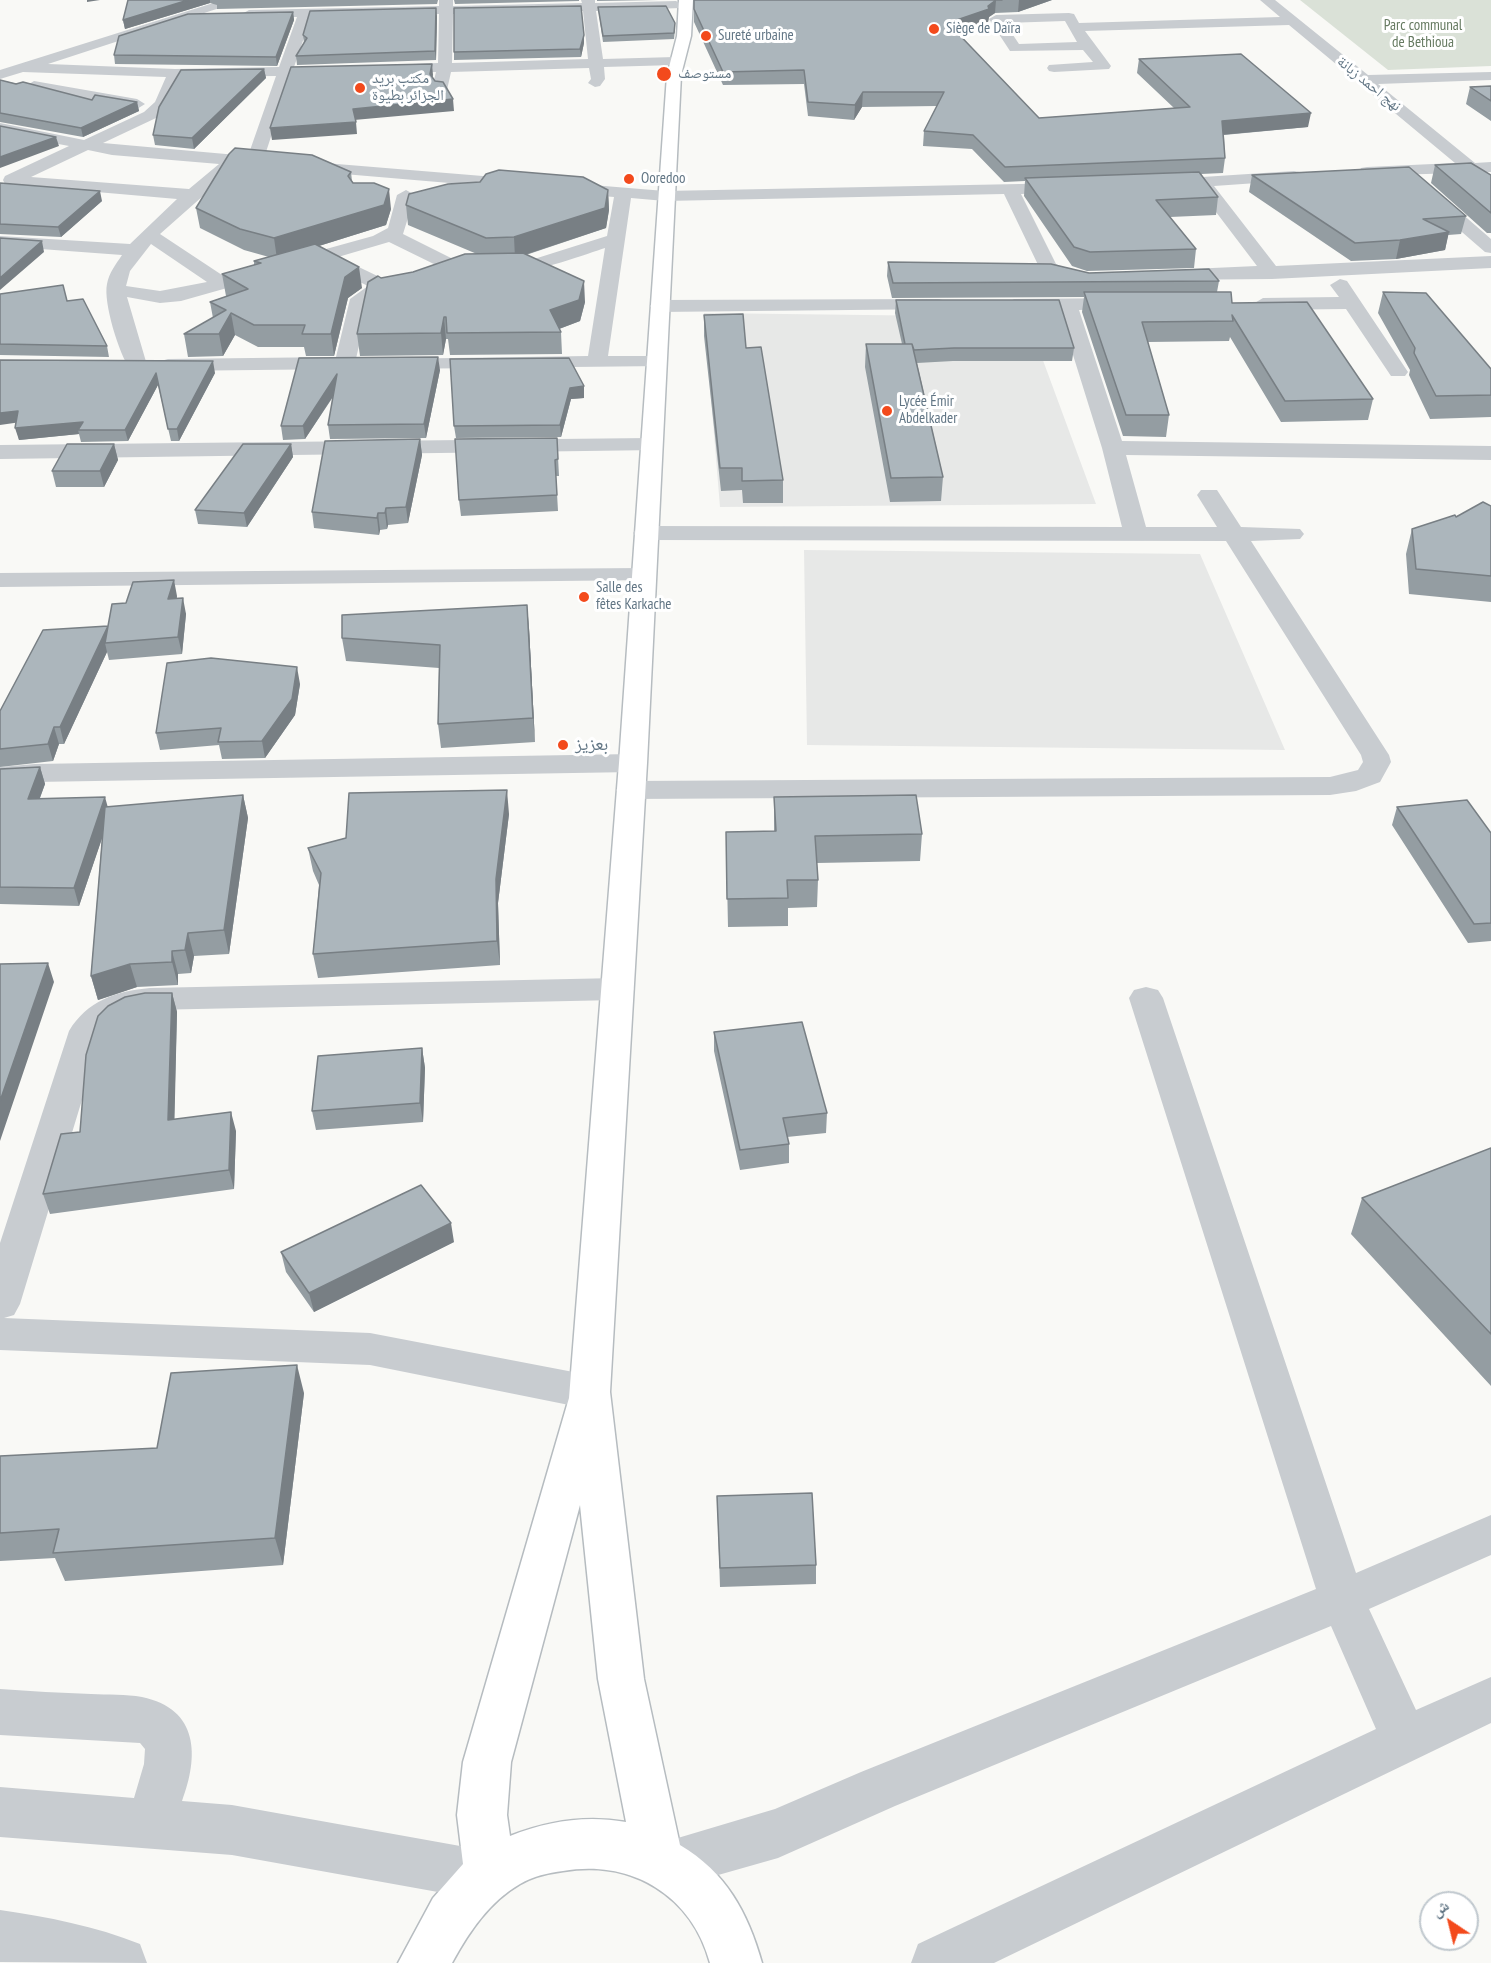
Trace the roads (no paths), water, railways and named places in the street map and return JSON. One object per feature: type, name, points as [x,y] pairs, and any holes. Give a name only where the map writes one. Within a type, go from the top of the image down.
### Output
[{"type":"main road","points":[[663,1861],[621,1679],[589,1392],[632,777],[658,306],[675,60],[669,51],[679,2]]},
{"type":"main road","points":[[489,1875],[482,1815],[487,1762],[589,1392]]},
{"type":"main road","points":[[424,1963],[450,1915],[489,1875],[531,1853],[573,1842],[617,1844],[663,1861],[702,1893],[728,1933],[736,1963]]},
{"type":"street","points":[[0,75],[237,0]]},
{"type":"street","name":"نهج احمد زبانة","points":[[1267,0],[1471,168]]},
{"type":"street","points":[[188,16],[305,13],[446,5],[679,2]]},
{"type":"street","points":[[580,86],[597,81],[597,63],[588,3]]},
{"type":"street","points":[[446,5],[445,67],[440,84],[456,90]]},
{"type":"street","points":[[254,162],[305,13]]},
{"type":"street","points":[[1038,69],[1104,66],[1087,46],[1069,17],[996,19],[1016,48],[1087,46]]},
{"type":"street","points":[[1077,27],[1292,21]]},
{"type":"street","points":[[377,69],[675,60]]},
{"type":"street","points":[[23,68],[175,73],[354,70]]},
{"type":"street","points":[[5,180],[144,119],[159,108],[175,73]]},
{"type":"street","points":[[1364,80],[1491,76]]},
{"type":"street","points":[[0,80],[159,108]]},
{"type":"street","points":[[0,128],[112,150],[393,174],[432,191]]},
{"type":"street","points":[[137,365],[116,290],[119,273],[133,250],[234,160]]},
{"type":"street","points":[[1354,172],[1491,167]]},
{"type":"street","points":[[1401,169],[1491,248]]},
{"type":"street","points":[[393,174],[385,195],[432,191],[623,193],[666,196],[1088,188]]},
{"type":"street","points":[[1145,185],[1308,176]]},
{"type":"street","points":[[5,180],[195,195]]},
{"type":"street","points":[[1203,183],[1272,273]]},
{"type":"street","points":[[1010,190],[1048,267],[1059,273],[1087,279],[1106,278]]},
{"type":"street","points":[[116,290],[174,297],[390,235],[432,191]]},
{"type":"street","points":[[597,362],[623,193]]},
{"type":"street","points":[[150,235],[223,284]]},
{"type":"street","points":[[390,235],[458,267],[528,266],[616,238]]},
{"type":"street","points":[[0,241],[133,250]]},
{"type":"street","points":[[321,256],[381,286],[408,287],[452,273],[458,267]]},
{"type":"street","points":[[1148,277],[1330,271],[1491,262]]},
{"type":"street","points":[[528,266],[557,279]]},
{"type":"street","points":[[1330,271],[1398,372]]},
{"type":"street","points":[[345,363],[360,299],[381,286]]},
{"type":"street","points":[[587,293],[606,302]]},
{"type":"street","points":[[1246,304],[1352,303]]},
{"type":"street","points":[[1067,304],[1113,448],[1136,533]]},
{"type":"street","points":[[997,305],[1145,304]]},
{"type":"street","points":[[658,306],[962,305]]},
{"type":"street","points":[[114,365],[655,362]]},
{"type":"street","points":[[0,452],[650,444]]},
{"type":"street","points":[[1113,448],[1491,453]]},
{"type":"street","points":[[0,776],[36,773],[632,777],[1318,786],[1359,782],[1375,770],[1374,755],[1209,495]]},
{"type":"street","points":[[645,532],[1292,534]]},
{"type":"street","points":[[0,580],[642,575]]},
{"type":"street","points":[[0,1304],[86,1031],[104,1012],[126,1002],[150,999],[617,989]]},
{"type":"street","points":[[1146,998],[1342,1600],[1405,1739]]},
{"type":"street","points":[[0,1334],[370,1349],[589,1392]]},
{"type":"street","points":[[663,1861],[725,1850],[778,1833],[878,1788],[1342,1600],[1491,1534]]},
{"type":"street","points":[[937,1963],[1491,1699]]},
{"type":"street","points":[[0,1712],[142,1720],[154,1723],[165,1730],[170,1741],[170,1754],[150,1823]]},
{"type":"street","points":[[0,1812],[232,1830],[489,1875]]},
{"type":"street","points":[[0,1936],[55,1944],[101,1960]]},
{"type":"place","name":"Siège de Daïra","points":[[934,29]]},
{"type":"place","name":"Sureté urbaine","points":[[706,36]]},
{"type":"place","name":"مستوصف","points":[[664,74]]},
{"type":"place","name":"مكتب بريد الجزائر بطيوة","points":[[360,88]]},
{"type":"place","name":"Ooredoo","points":[[629,179]]},
{"type":"place","name":"Lycée Émir Abdelkader","points":[[887,411]]},
{"type":"place","name":"Salle des fêtes Karkache","points":[[584,597]]},
{"type":"place","name":"بعزيز","points":[[563,745]]},
{"type":"park label","name":"Parc communal de Bethioua","points":[[1423,34]]}]
